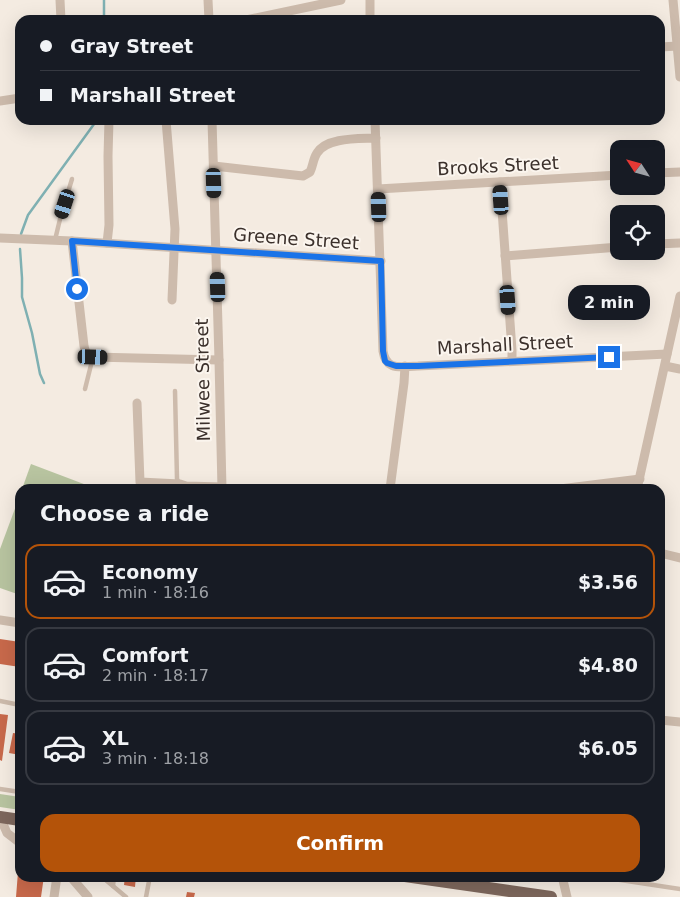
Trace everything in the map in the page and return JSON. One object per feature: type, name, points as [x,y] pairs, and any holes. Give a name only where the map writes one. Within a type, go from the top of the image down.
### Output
[{"type":"main road","points":[[0,817],[15,819]]},
{"type":"main road","points":[[435,882],[486,892],[551,897]]},
{"type":"street","points":[[60,0],[61,15]]},
{"type":"street","points":[[208,0],[209,15]]},
{"type":"street","points":[[270,15],[341,0]]},
{"type":"street","points":[[370,0],[370,15]]},
{"type":"street","points":[[673,0],[680,77]]},
{"type":"street","points":[[665,47],[678,46]]},
{"type":"street","points":[[0,103],[15,99]]},
{"type":"street","points":[[107,243],[109,226],[108,156],[110,125]]},
{"type":"street","points":[[166,125],[176,229],[172,300]]},
{"type":"street","name":"Milwee Street","points":[[212,125],[222,484]]},
{"type":"street","points":[[375,125],[384,357],[387,363],[392,366],[405,366],[391,484]]},
{"type":"street","points":[[214,166],[303,176],[310,172],[318,151],[326,145],[340,141],[376,138]]},
{"type":"street","points":[[665,173],[680,172]]},
{"type":"street","name":"Brooks Street","points":[[378,189],[610,176]]},
{"type":"street","points":[[500,182],[512,361]]},
{"type":"street","name":"Greene Street","points":[[0,238],[381,261]]},
{"type":"street","points":[[72,241],[84,351],[87,354],[93,357],[220,360]]},
{"type":"street","points":[[665,244],[680,243]]},
{"type":"street","points":[[505,256],[610,248]]},
{"type":"street","points":[[638,484],[680,296]]},
{"type":"street","name":"Marshall Street","points":[[405,366],[667,354]]},
{"type":"street","points":[[665,366],[680,369]]},
{"type":"street","points":[[138,403],[140,482],[180,484]]},
{"type":"street","points":[[594,484],[640,479]]},
{"type":"street","points":[[665,554],[680,558]]},
{"type":"street","points":[[0,620],[15,622]]},
{"type":"street","points":[[665,720],[680,722]]},
{"type":"street","points":[[0,817],[7,833],[15,839]]},
{"type":"street","points":[[54,897],[56,882]]},
{"type":"street","points":[[75,882],[88,897]]},
{"type":"street","points":[[563,882],[567,897]]},
{"type":"lane","points":[[56,240],[61,215],[72,179]]},
{"type":"lane","points":[[85,389],[93,357]]},
{"type":"lane","points":[[175,391],[177,479],[180,484]]},
{"type":"lane","points":[[0,701],[15,704]]},
{"type":"lane","points":[[0,789],[15,791]]},
{"type":"lane","points":[[108,882],[126,897]]},
{"type":"lane","points":[[113,882],[113,886]]},
{"type":"lane","points":[[146,897],[149,882]]},
{"type":"lane","points":[[634,882],[680,889]]},
{"type":"green space","points":[[31,464],[84,484],[24,484]]},
{"type":"green space","points":[[15,508],[15,593],[0,588],[0,549]]},
{"type":"green space","points":[[0,794],[15,796],[15,809],[0,807]]},
{"type":"building","points":[[0,639],[15,641],[15,666],[0,664]]},
{"type":"building","points":[[0,714],[8,715],[2,761],[0,760]]},
{"type":"building","points":[[13,733],[15,733],[15,754],[9,753]]},
{"type":"building","points":[[17,882],[43,882],[41,897],[16,897]]},
{"type":"building","points":[[124,882],[135,882],[135,887],[124,885]]},
{"type":"building","points":[[187,892],[195,893],[194,897],[186,897]]},
{"type":"waterway","points":[[104,0],[104,15]]},
{"type":"waterway","points":[[21,234],[28,215],[93,125]]},
{"type":"waterway","points":[[20,249],[22,297],[32,333],[40,374],[44,383]]},
{"type":"route","points":[[77,289],[72,241],[381,261],[383,351],[385,361],[392,366],[609,357]]}]
